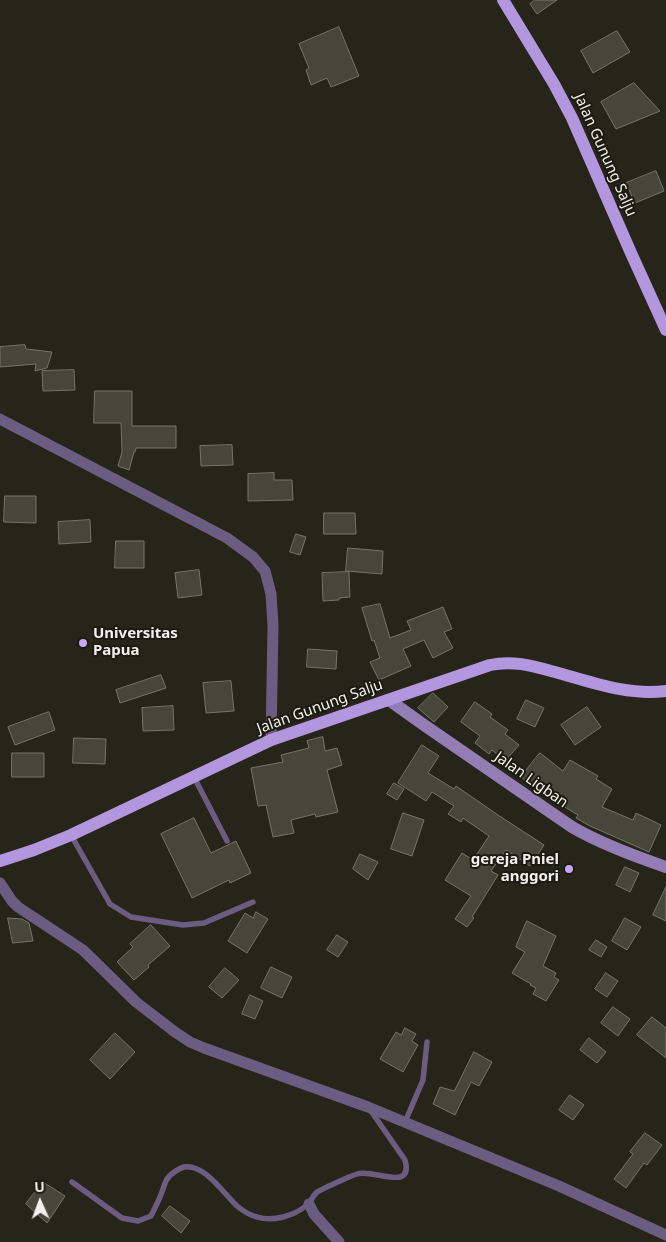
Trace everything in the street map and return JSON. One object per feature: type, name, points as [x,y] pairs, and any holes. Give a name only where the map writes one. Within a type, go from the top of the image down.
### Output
[{"type":"main road","name":"Jalan Gunung Salju","points":[[503,0],[554,84],[572,118],[666,330]]},
{"type":"main road","name":"Jalan Gunung Salju","points":[[0,861],[71,835],[271,740],[480,667],[506,662],[517,663],[625,690],[649,693],[666,691]]},
{"type":"main road","name":"Jalan Ligban","points":[[390,700],[424,726],[572,827],[582,833],[666,867]]},
{"type":"street","points":[[0,419],[227,538],[253,557],[265,571],[271,594],[273,626],[271,740]]},
{"type":"street","points":[[0,883],[18,907],[83,950],[136,1002],[190,1042],[405,1122],[559,1186],[666,1235]]},
{"type":"street","points":[[309,1204],[314,1214],[339,1242]]},
{"type":"lane","points":[[194,777],[227,841]]},
{"type":"lane","points":[[71,835],[110,904],[131,917],[182,925],[204,923],[254,902]]},
{"type":"lane","points":[[405,1122],[423,1080],[427,1042]]},
{"type":"lane","points":[[72,1182],[122,1218],[138,1221],[151,1216],[168,1177],[183,1167],[192,1168],[201,1170],[207,1175],[244,1212],[265,1219],[281,1217],[300,1210],[309,1204],[316,1192],[358,1173],[366,1172],[396,1178],[403,1176],[407,1167],[402,1153],[368,1107]]},
{"type":"building","points":[[535,0],[557,0],[537,14],[530,4]]},
{"type":"building","points":[[339,27],[359,76],[331,87],[327,78],[311,85],[306,70],[309,68],[299,44]]},
{"type":"building","points":[[617,31],[630,52],[593,73],[581,51]]},
{"type":"building","points":[[634,83],[660,111],[616,129],[601,102]]},
{"type":"building","points":[[656,171],[664,191],[635,203],[626,183]]},
{"type":"building","points":[[25,345],[26,349],[52,352],[47,368],[35,371],[36,364],[0,367],[0,347]]},
{"type":"building","points":[[74,370],[75,390],[43,391],[42,371]]},
{"type":"building","points":[[95,391],[132,391],[132,426],[176,426],[176,448],[136,448],[129,470],[118,466],[122,452],[121,423],[94,423]]},
{"type":"building","points":[[232,445],[233,465],[201,466],[200,446]]},
{"type":"building","points":[[274,473],[274,480],[292,480],[293,500],[248,501],[248,474]]},
{"type":"building","points":[[5,496],[36,496],[36,523],[4,522]]},
{"type":"building","points":[[324,513],[355,513],[356,534],[324,534]]},
{"type":"building","points":[[90,520],[91,542],[59,544],[58,522]]},
{"type":"building","points":[[296,534],[306,537],[300,555],[290,552]]},
{"type":"building","points":[[116,541],[144,541],[144,568],[115,568]]},
{"type":"building","points":[[348,548],[383,551],[382,574],[346,571]]},
{"type":"building","points":[[199,570],[202,595],[178,598],[175,573]]},
{"type":"building","points":[[349,572],[350,597],[323,601],[322,573]]},
{"type":"building","points":[[380,604],[390,638],[411,630],[407,621],[443,607],[452,629],[444,632],[453,648],[433,658],[424,640],[403,649],[411,666],[379,680],[370,662],[380,658],[374,640],[372,641],[362,608]]},
{"type":"building","points":[[308,649],[337,651],[336,669],[307,667]]},
{"type":"building","points":[[161,675],[166,688],[120,703],[116,690]]},
{"type":"building","points":[[231,681],[234,711],[206,713],[203,683]]},
{"type":"building","points":[[433,693],[448,707],[434,722],[418,708]]},
{"type":"building","points":[[526,700],[544,708],[535,727],[517,719]]},
{"type":"building","points":[[475,702],[492,714],[490,717],[508,730],[505,734],[519,745],[505,761],[492,750],[489,754],[475,743],[480,736],[461,722]]},
{"type":"building","points":[[173,706],[174,730],[143,731],[142,708]]},
{"type":"building","points":[[587,707],[601,727],[575,745],[561,725]]},
{"type":"building","points":[[49,712],[55,730],[15,745],[8,727]]},
{"type":"building","points":[[323,737],[325,751],[337,748],[342,765],[327,770],[338,812],[316,817],[315,814],[291,820],[294,833],[273,837],[266,805],[258,806],[251,768],[283,762],[281,755],[309,748],[307,741]]},
{"type":"building","points":[[74,738],[106,739],[105,764],[73,763]]},
{"type":"building","points":[[422,745],[439,756],[428,773],[454,789],[456,786],[544,845],[530,866],[506,850],[491,871],[498,875],[467,927],[455,919],[471,896],[445,880],[462,853],[473,860],[489,836],[463,818],[461,822],[448,814],[454,806],[432,792],[426,801],[398,783]]},
{"type":"building","points":[[12,753],[44,753],[44,777],[12,777]]},
{"type":"building","points":[[540,753],[563,771],[570,760],[598,776],[596,779],[612,789],[602,807],[633,820],[636,813],[661,825],[649,852],[576,818],[578,815],[545,795],[521,777]]},
{"type":"building","points":[[394,783],[404,789],[397,800],[387,794]]},
{"type":"building","points":[[403,813],[424,820],[412,856],[391,849]]},
{"type":"building","points":[[194,818],[211,853],[236,841],[251,873],[230,883],[229,880],[192,898],[161,834]]},
{"type":"building","points":[[360,854],[378,862],[368,880],[353,869]]},
{"type":"building","points":[[625,867],[639,873],[630,892],[616,885]]},
{"type":"building","points":[[666,887],[666,921],[653,915]]},
{"type":"building","points":[[256,912],[268,919],[247,953],[228,941],[245,913],[253,918]]},
{"type":"building","points":[[8,918],[22,919],[29,923],[33,941],[13,943]]},
{"type":"building","points":[[625,918],[641,927],[627,950],[612,941]]},
{"type":"building","points":[[527,921],[556,936],[543,966],[556,973],[554,977],[559,980],[546,1001],[533,994],[536,988],[512,973],[525,952],[516,947]]},
{"type":"building","points":[[151,925],[170,946],[134,980],[117,962],[133,947],[130,944]]},
{"type":"building","points":[[337,935],[348,942],[338,957],[327,950]]},
{"type":"building","points":[[596,940],[607,947],[601,957],[589,950]]},
{"type":"building","points":[[271,967],[292,977],[282,998],[261,988]]},
{"type":"building","points":[[225,968],[239,980],[222,998],[209,987]]},
{"type":"building","points":[[606,973],[618,981],[607,997],[595,989]]},
{"type":"building","points":[[250,995],[263,1001],[255,1019],[242,1014]]},
{"type":"building","points":[[613,1007],[630,1019],[618,1036],[601,1023]]},
{"type":"building","points":[[652,1017],[666,1028],[666,1058],[637,1035]]},
{"type":"building","points":[[405,1028],[416,1034],[412,1041],[418,1045],[403,1072],[380,1059],[396,1032],[401,1035]]},
{"type":"building","points":[[115,1033],[135,1052],[110,1079],[90,1060]]},
{"type":"building","points":[[589,1038],[606,1052],[597,1063],[580,1050]]},
{"type":"building","points":[[474,1052],[492,1062],[479,1086],[471,1082],[455,1115],[433,1104],[440,1087],[454,1091]]},
{"type":"building","points":[[570,1095],[584,1105],[573,1120],[559,1110]]},
{"type":"building","points":[[645,1133],[662,1145],[647,1165],[644,1163],[626,1188],[614,1179],[633,1154],[630,1152]]},
{"type":"building","points":[[43,1182],[65,1196],[47,1223],[26,1204]]},
{"type":"building","points":[[170,1206],[190,1221],[181,1233],[162,1216]]},
{"type":"place","name":"Universitas Papua","points":[[83,643]]},
{"type":"place","name":"gereja Pniel anggori","points":[[569,869]]}]
